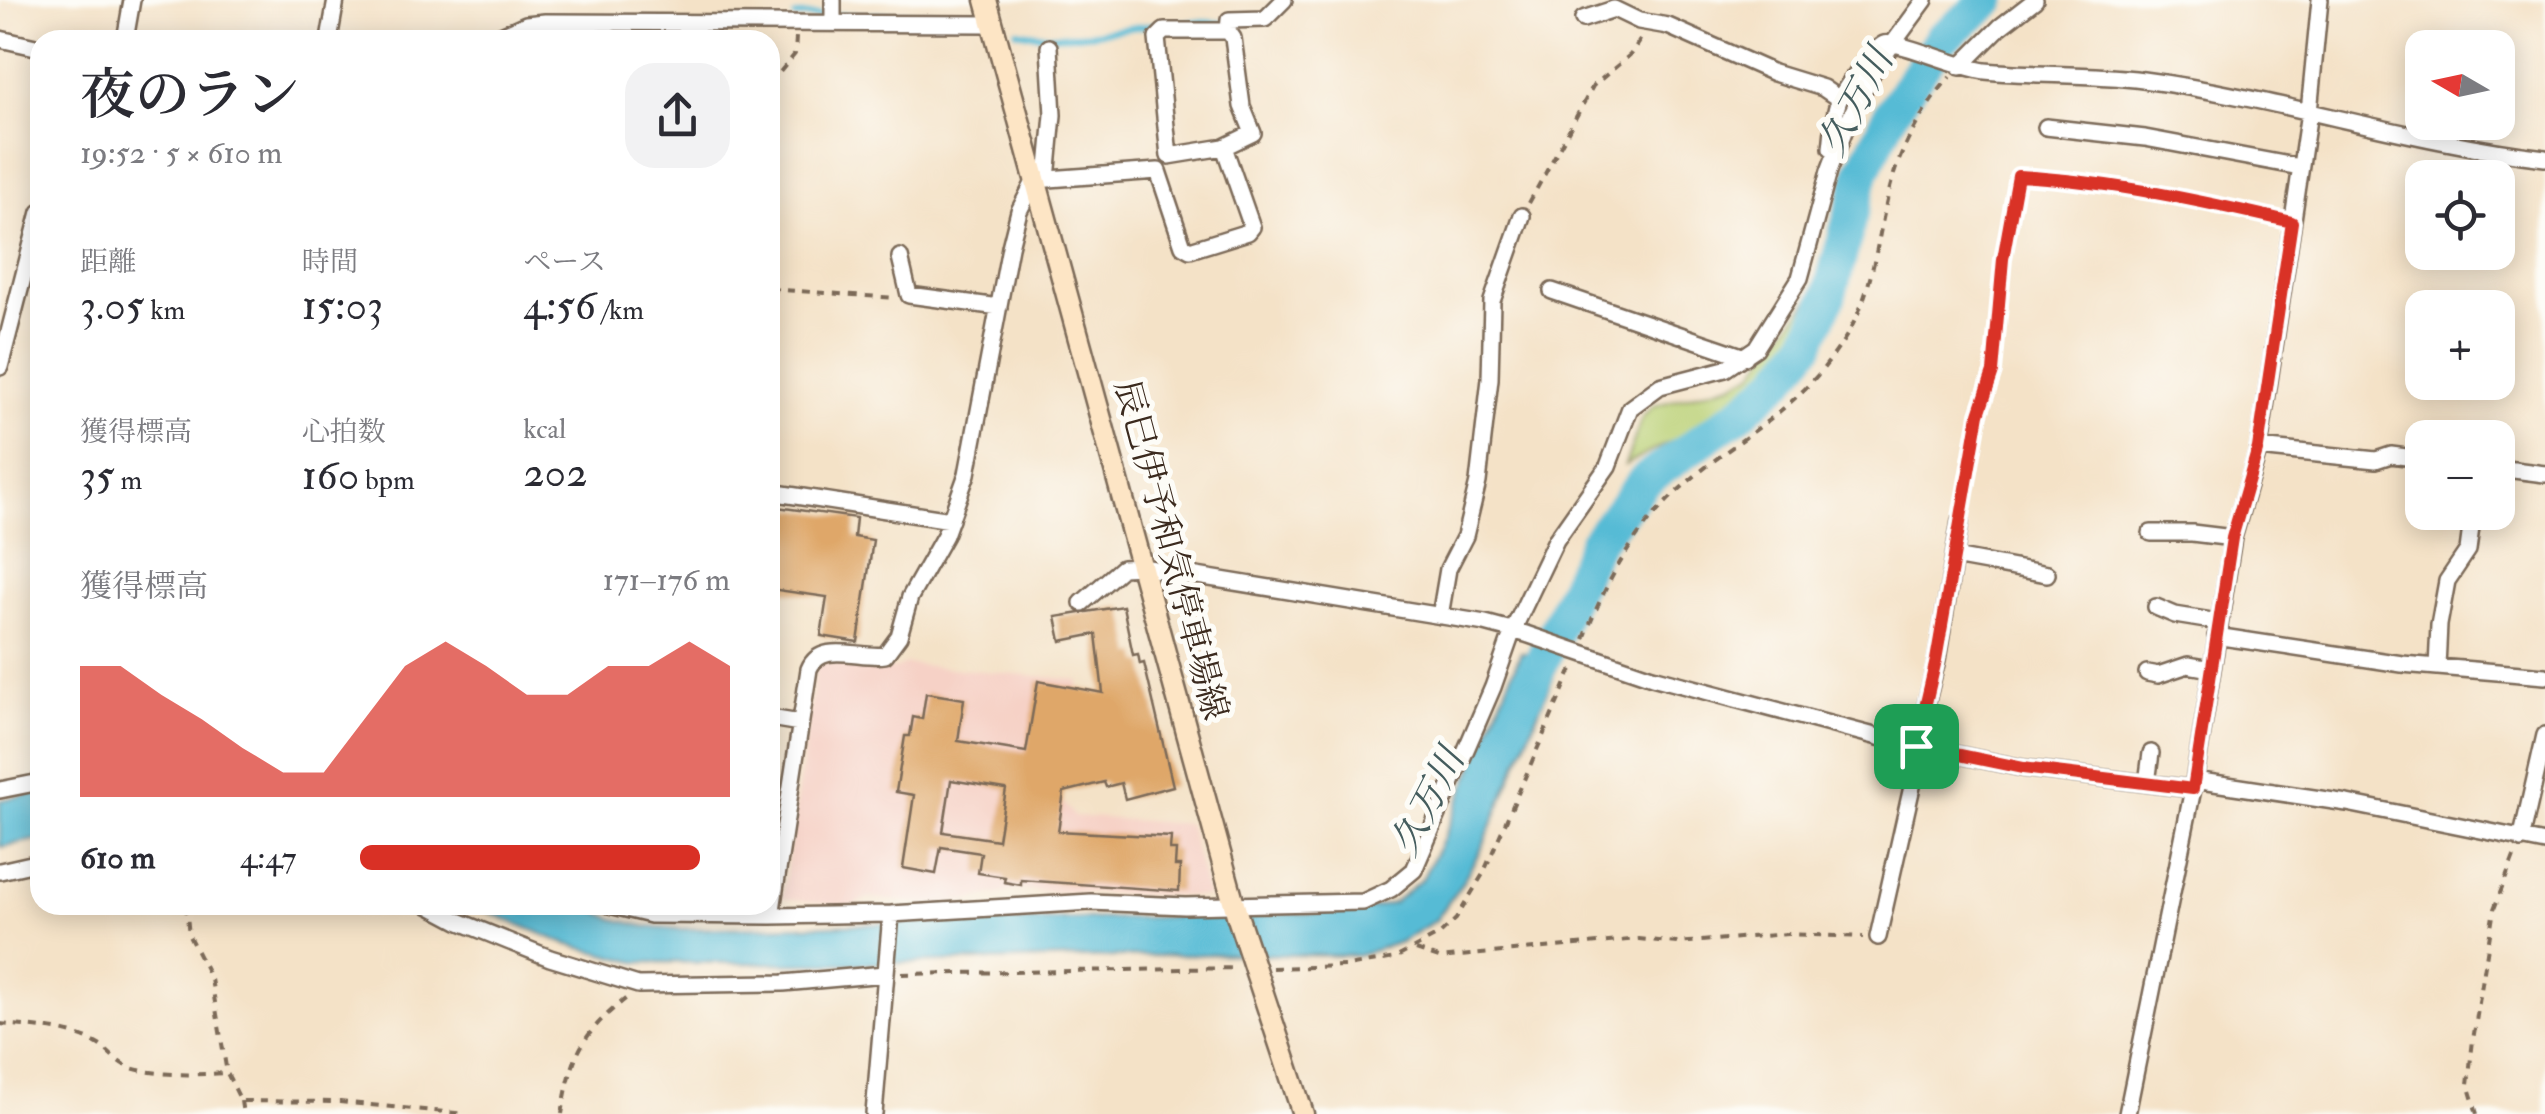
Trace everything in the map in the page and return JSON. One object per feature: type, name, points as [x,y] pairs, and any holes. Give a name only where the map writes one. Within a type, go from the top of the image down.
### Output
[{"type":"main road","name":"辰巳伊予和気停車場線","points":[[986,0],[1041,180],[1236,910],[1303,1114]]},
{"type":"street","points":[[127,30],[132,0]]},
{"type":"street","points":[[331,30],[336,0]]},
{"type":"street","points":[[833,0],[833,22]]},
{"type":"street","points":[[1169,156],[1224,147],[1253,133],[1242,106],[1229,20],[1265,20],[1284,0]]},
{"type":"street","points":[[651,915],[890,917],[1091,902],[1236,910],[1364,902],[1391,890],[1414,870],[1520,632],[1556,540],[1608,466],[1630,408],[1660,386],[1726,369],[1745,357],[1767,332],[1800,278],[1829,171],[1848,121],[1924,0]]},
{"type":"street","points":[[1957,66],[2035,0]]},
{"type":"street","points":[[2127,1114],[2193,784],[2232,538],[2258,448],[2308,112],[2320,0]]},
{"type":"street","points":[[1583,19],[1614,8],[1638,21],[1668,26],[1774,73],[1823,88],[1839,99]]},
{"type":"street","points":[[512,30],[545,22],[992,24]]},
{"type":"street","points":[[1041,180],[1158,171],[1169,156],[1157,38],[1164,31],[1228,31]]},
{"type":"street","points":[[0,39],[30,46]]},
{"type":"street","points":[[1829,171],[1839,99],[1882,45],[1897,43],[1957,66],[2145,80],[2476,150],[2545,158]]},
{"type":"street","points":[[780,861],[809,669],[817,656],[828,652],[873,657],[892,649],[900,636],[910,596],[952,520],[967,474],[1018,211],[1041,180],[1053,115],[1049,47]]},
{"type":"street","points":[[2046,127],[2145,138],[2300,167]]},
{"type":"street","points":[[1158,171],[1183,246],[1190,250],[1248,232],[1252,227],[1224,147]]},
{"type":"street","points":[[1440,616],[1448,568],[1465,536],[1478,482],[1490,379],[1492,301],[1522,216]]},
{"type":"street","points":[[0,367],[30,251]]},
{"type":"street","points":[[900,256],[909,294],[998,307]]},
{"type":"street","points":[[1552,290],[1745,357]]},
{"type":"street","points":[[2258,448],[2376,460],[2405,457]]},
{"type":"street","points":[[2515,470],[2545,474]]},
{"type":"street","points":[[780,494],[952,520]]},
{"type":"street","points":[[1878,937],[1936,660],[1960,521]]},
{"type":"street","points":[[2437,667],[2447,581],[2468,550],[2471,530]]},
{"type":"street","points":[[2151,533],[2232,538]]},
{"type":"street","points":[[1954,557],[2047,574]]},
{"type":"street","points":[[1082,604],[1122,568],[1142,567],[1520,632],[1652,677],[1918,746],[2023,768],[2347,803],[2545,843]]},
{"type":"street","points":[[2156,607],[2217,629],[2437,667],[2545,676]]},
{"type":"street","points":[[2147,673],[2188,666],[2211,669]]},
{"type":"street","points":[[780,720],[800,723]]},
{"type":"street","points":[[2520,840],[2545,735]]},
{"type":"street","points":[[2146,783],[2151,753]]},
{"type":"street","points":[[0,790],[30,784]]},
{"type":"street","points":[[0,871],[30,864]]},
{"type":"street","points":[[447,915],[550,958],[638,985],[783,983],[885,972]]},
{"type":"street","points":[[874,1114],[890,917]]},
{"type":"path","points":[[780,72],[795,54],[798,22]]},
{"type":"path","points":[[1522,216],[1592,86],[1630,55],[1650,23]]},
{"type":"path","points":[[1960,521],[1979,414],[1998,346],[2003,259],[2018,176],[2056,178],[2195,200],[2292,222]]},
{"type":"path","points":[[780,290],[903,298],[909,294]]},
{"type":"path","points":[[2477,1114],[2468,1084],[2482,984],[2494,909],[2520,840]]},
{"type":"path","points":[[187,915],[189,936],[211,979],[227,1060],[226,1073],[242,1102],[243,1114]]},
{"type":"path","points":[[1415,949],[1439,958],[1638,939],[1677,943],[1786,934],[1878,937]]},
{"type":"path","points":[[562,1114],[578,1048],[589,1030],[638,985]]},
{"type":"path","points":[[0,1024],[43,1028],[81,1038],[99,1045],[129,1068],[226,1073]]},
{"type":"path","points":[[242,1102],[340,1102],[466,1114]]},
{"type":"shaded area","points":[[817,662],[895,669],[906,664],[1079,680],[1062,801],[1074,816],[1188,824],[1208,897],[1018,890],[942,905],[868,898],[850,907],[782,898]]},
{"type":"green space","points":[[1807,302],[1800,333],[1763,383],[1709,421],[1625,465],[1642,418],[1653,406],[1732,384],[1754,372]]},
{"type":"water","points":[[1521,652],[1559,662],[1483,846],[1460,886],[1436,920],[1400,942],[1357,956],[1222,954],[860,964],[635,962],[566,944],[496,915],[605,915],[644,926],[679,929],[1355,912],[1393,903],[1422,879],[1444,837]]},
{"type":"water","points":[[30,794],[30,841],[0,847],[0,800]]},
{"type":"building","points":[[780,507],[856,518],[854,537],[873,540],[858,642],[821,636],[827,597],[780,590]]},
{"type":"building","points":[[1123,606],[1133,655],[1138,654],[1140,664],[1144,663],[1173,786],[1125,799],[1121,783],[1106,787],[1104,782],[1064,792],[1058,831],[1171,837],[1170,850],[1176,850],[1175,866],[1180,866],[1179,891],[1004,882],[1005,877],[978,873],[981,853],[941,847],[936,874],[903,868],[914,795],[896,792],[905,736],[910,736],[913,717],[922,719],[926,693],[964,699],[958,741],[1026,752],[1038,681],[1103,693],[1096,634],[1061,641],[1056,617]],"holes":[[[951,780],[1006,789],[998,840],[943,832]]]},
{"type":"waterway","name":"久万川","points":[[1524,700],[1596,542],[1644,481],[1739,414],[1779,380],[1807,345],[1828,299],[1863,171],[1891,113],[1940,40],[1990,0]]},
{"type":"waterway","points":[[795,16],[949,14]]},
{"type":"waterway","points":[[1017,31],[1071,35],[1166,23],[1221,23]]},
{"type":"route","points":[[2018,176],[2056,178],[2195,200],[2292,222],[2258,448],[2232,538],[2193,789],[2023,768],[1916,746],[1936,660],[1979,414],[1998,346],[2003,259],[2018,176]]}]
